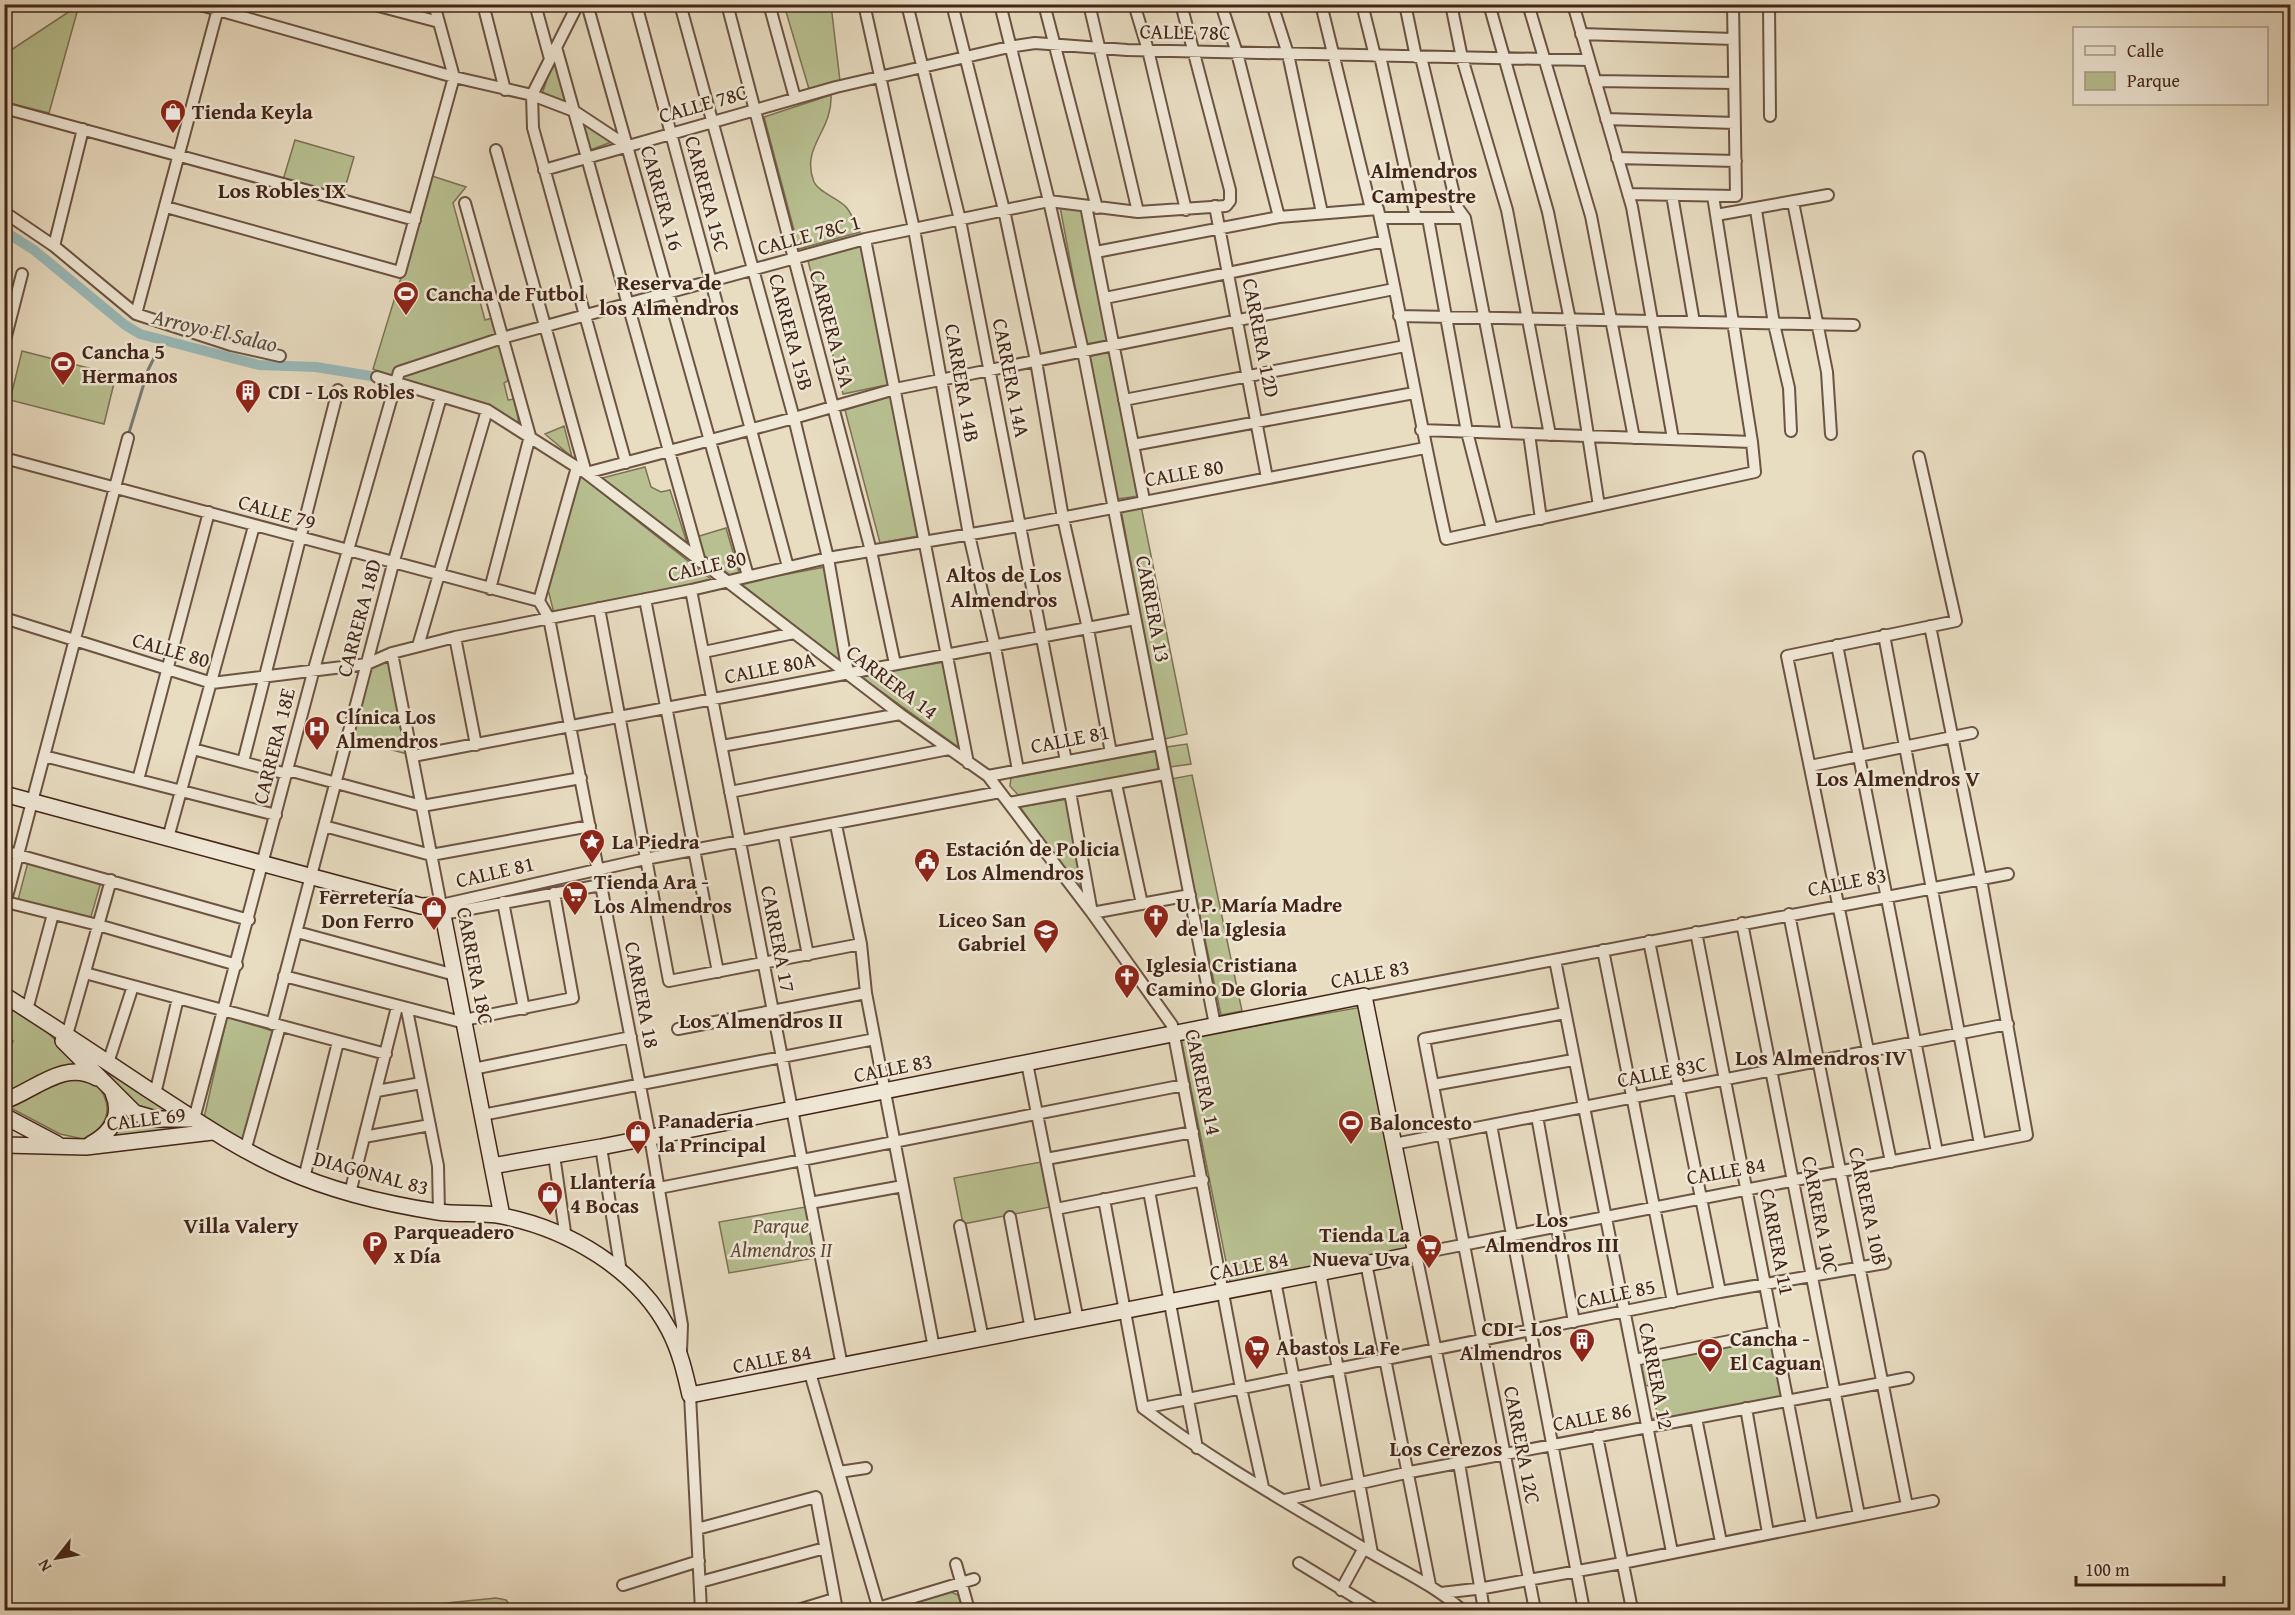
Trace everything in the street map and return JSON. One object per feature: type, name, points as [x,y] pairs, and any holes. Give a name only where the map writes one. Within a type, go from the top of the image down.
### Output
[{"type":"street","points":[[197,4],[219,7],[454,76],[532,95],[574,111],[627,146]]},
{"type":"street","points":[[371,4],[439,22]]},
{"type":"street","points":[[166,207],[400,272],[454,76],[434,4]]},
{"type":"street","points":[[483,4],[506,90]]},
{"type":"street","points":[[535,4],[550,59]]},
{"type":"street","points":[[578,4],[532,95],[533,128],[626,463]]},
{"type":"street","name":"CARRERA 16","points":[[588,4],[748,576]]},
{"type":"street","name":"CARRERA 15C","points":[[636,4],[788,567]]},
{"type":"street","name":"CARRERA 15B","points":[[680,4],[794,418],[828,558],[848,673]]},
{"type":"street","name":"CARRERA 15A","points":[[727,4],[871,551],[896,664]]},
{"type":"street","points":[[769,4],[795,98]]},
{"type":"street","name":"CARRERA 14B","points":[[864,4],[914,229],[969,535],[995,647],[1018,770]]},
{"type":"street","name":"CARRERA 14A","points":[[907,4],[920,66],[960,220],[1066,761]]},
{"type":"street","points":[[952,4],[1004,210],[1036,361],[1063,518],[1088,629],[1111,753]]},
{"type":"street","name":"CARRERA 13","points":[[999,4],[1049,201],[1083,351],[1215,1025]]},
{"type":"street","points":[[1044,4],[1056,45],[1091,207],[1096,252],[1113,346],[1144,500]]},
{"type":"street","points":[[1089,4],[1138,212]]},
{"type":"street","points":[[1134,4],[1148,50],[1186,210]]},
{"type":"street","points":[[1181,4],[1230,190],[1230,201],[1226,206],[1215,206]]},
{"type":"street","points":[[1221,4],[1236,52],[1279,218]]},
{"type":"street","points":[[1272,4],[1287,54],[1322,213]]},
{"type":"street","points":[[1321,4],[1371,209]]},
{"type":"street","points":[[1362,4],[1378,56],[1416,218]]},
{"type":"street","points":[[1405,4],[1457,207],[1465,218],[1507,433]]},
{"type":"street","points":[[1451,4],[1462,58],[1507,210],[1550,435]]},
{"type":"street","points":[[1489,4],[1548,212],[1570,320],[1599,506]]},
{"type":"street","points":[[1528,4],[1591,216],[1634,438]]},
{"type":"street","points":[[1573,4],[1628,194],[1654,322],[1673,439]]},
{"type":"street","points":[[1628,194],[1736,196],[1733,5],[1692,4]]},
{"type":"street","points":[[1769,4],[1770,116]]},
{"type":"street","points":[[136,314],[219,7]]},
{"type":"street","points":[[1581,34],[1733,39]]},
{"type":"street","name":"CALLE 78C","points":[[544,170],[879,76],[1009,47],[1035,44],[1148,50],[1589,60]]},
{"type":"street","points":[[556,47],[700,562]]},
{"type":"street","points":[[1595,81],[1734,83]]},
{"type":"street","points":[[4,108],[415,220]]},
{"type":"street","points":[[1606,119],[1735,123]]},
{"type":"street","points":[[54,246],[83,129]]},
{"type":"street","points":[[496,150],[581,470],[539,601]]},
{"type":"street","points":[[1617,158],[1737,161]]},
{"type":"street","points":[[1672,195],[1694,322]]},
{"type":"street","points":[[1716,215],[1756,210],[1828,195]]},
{"type":"street","points":[[1096,252],[1279,218],[1378,208],[1421,430],[1446,539],[1755,472],[1713,196]]},
{"type":"street","name":"CALLE 78C 1","points":[[395,383],[399,372],[404,368],[502,338],[865,239],[1049,201],[1138,212],[1215,206]]},
{"type":"street","points":[[1793,202],[1827,372],[1831,434]]},
{"type":"street","points":[[465,203],[530,436],[490,589]]},
{"type":"street","name":"CARRERA 12D","points":[[1215,206],[1267,478]]},
{"type":"street","points":[[1756,210],[1774,324],[1789,388],[1791,431]]},
{"type":"street","points":[[4,212],[54,246],[136,314],[231,345],[280,356]]},
{"type":"street","points":[[1380,218],[1465,218]]},
{"type":"street","points":[[1428,218],[1467,432],[1492,529]]},
{"type":"street","points":[[865,239],[968,763]]},
{"type":"street","points":[[1105,298],[1385,242]]},
{"type":"street","points":[[4,344],[22,274]]},
{"type":"street","points":[[581,470],[626,463],[669,452],[895,389],[1394,289]]},
{"type":"street","points":[[1400,316],[1854,325]]},
{"type":"street","points":[[1124,400],[1405,346]]},
{"type":"street","name":"CARRERA 14","points":[[377,377],[487,410],[581,470],[900,714],[988,776],[1010,803],[1172,1025],[1241,1388],[1263,1487]]},
{"type":"street","name":"CARRERA 18E","points":[[194,1119],[225,1011],[314,669],[395,383]]},
{"type":"street","points":[[243,762],[338,390]]},
{"type":"street","points":[[1133,446],[1414,393]]},
{"type":"street","name":"CARRERA 18D","points":[[244,1151],[276,1025],[284,976],[393,564],[441,397]]},
{"type":"street","points":[[418,646],[487,410]]},
{"type":"street","points":[[1421,430],[1752,442]]},
{"type":"street","points":[[1529,434],[1540,519]]},
{"type":"street","points":[[128,438],[5,905],[98,925],[237,965]]},
{"type":"street","name":"CALLE 80","points":[[4,618],[212,683],[367,664],[392,653],[455,637],[691,590],[828,558],[1063,518],[1144,500],[1425,448]]},
{"type":"street","points":[[1891,1162],[1787,656],[1956,621],[1919,457]]},
{"type":"street","name":"CALLE 79","points":[[4,458],[209,512],[299,539],[539,601]]},
{"type":"street","points":[[138,780],[209,512]]},
{"type":"street","points":[[168,838],[254,526]]},
{"type":"street","name":"CARRERA 17","points":[[691,590],[842,1366]]},
{"type":"street","points":[[645,599],[718,972]]},
{"type":"street","name":"CARRERA 18","points":[[539,601],[549,618],[572,728],[650,1137],[682,1325],[681,1360]]},
{"type":"street","points":[[598,608],[669,981],[861,944]]},
{"type":"street","name":"CALLE 80A","points":[[413,756],[572,728],[1135,619]]},
{"type":"street","points":[[1930,626],[2008,1024]]},
{"type":"street","points":[[704,652],[794,633]]},
{"type":"street","points":[[1884,635],[1907,747],[1980,1144]]},
{"type":"street","points":[[455,637],[476,745]]},
{"type":"street","points":[[1837,645],[1937,1152]]},
{"type":"street","name":"CARRERA 18C","points":[[392,653],[502,1216]]},
{"type":"street","points":[[722,746],[900,714]]},
{"type":"street","points":[[1810,766],[1972,733]]},
{"type":"street","name":"CALLE 81","points":[[988,776],[1159,744]]},
{"type":"street","points":[[193,749],[335,782],[422,806],[581,778]]},
{"type":"street","points":[[730,792],[949,749]]},
{"type":"street","points":[[44,756],[276,816]]},
{"type":"street","points":[[1010,803],[1165,774]]},
{"type":"street","points":[[1116,784],[1142,904]]},
{"type":"street","name":"CALLE 81","points":[[442,910],[645,859],[784,835],[1000,792]]},
{"type":"street","points":[[1070,792],[1092,913],[1190,895]]},
{"type":"street","name":"CALLE 81","points":[[4,795],[442,910],[503,903],[601,885]]},
{"type":"street","points":[[836,825],[861,944],[875,1039],[934,1348]]},
{"type":"street","points":[[324,826],[431,855],[590,826]]},
{"type":"street","points":[[784,835],[808,955]]},
{"type":"street","points":[[4,851],[249,920]]},
{"type":"street","name":"CALLE 83","points":[[492,1166],[601,1147],[1742,923],[2008,874]]},
{"type":"street","points":[[67,1035],[111,880]]},
{"type":"street","points":[[284,976],[464,1022],[573,998],[554,893]]},
{"type":"street","points":[[503,903],[524,1009]]},
{"type":"street","points":[[53,914],[33,1014],[126,1107],[144,1117],[194,1119]]},
{"type":"street","name":"CARRERA 10B","points":[[1789,914],[1907,1506]]},
{"type":"street","name":"CARRERA 10C","points":[[1742,923],[1859,1515]]},
{"type":"street","points":[[297,932],[455,975]]},
{"type":"street","name":"CARRERA 11","points":[[1696,932],[1812,1525]]},
{"type":"street","points":[[1649,941],[1677,1089],[1720,1292]]},
{"type":"street","points":[[1603,950],[1652,1206],[1673,1302]]},
{"type":"street","name":"CARRERA 12","points":[[1555,960],[1582,1107],[1672,1552]]},
{"type":"street","points":[[85,973],[386,1054]]},
{"type":"street","points":[[108,1063],[133,986]]},
{"type":"street","points":[[678,1029],[867,993]]},
{"type":"street","name":"DIAGONAL 83","points":[[4,995],[212,1132],[244,1151],[304,1178],[350,1193],[438,1212],[502,1216],[538,1226],[596,1254],[621,1272],[656,1308],[681,1360],[690,1395]]},
{"type":"street","points":[[1364,996],[1459,1463],[1484,1611]]},
{"type":"street","points":[[155,1094],[178,998]]},
{"type":"street","points":[[350,1193],[386,1054],[402,1008]]},
{"type":"street","points":[[402,1008],[421,1083],[438,1166],[438,1212]]},
{"type":"street","name":"CARRERA 12C","points":[[1535,1611],[1424,1039],[1565,1013]]},
{"type":"street","name":"CALLE 83C","points":[[1394,1144],[2008,1024]]},
{"type":"street","name":"CALLE 84","points":[[690,1395],[1224,1293],[1652,1206],[2027,1135],[2008,1024]]},
{"type":"street","points":[[473,1069],[631,1037]]},
{"type":"street","points":[[482,1115],[875,1039]]},
{"type":"street","points":[[304,1178],[338,1042]]},
{"type":"street","points":[[1433,1085],[1573,1060]]},
{"type":"street","points":[[1027,1063],[1078,1321]]},
{"type":"street","points":[[4,1101],[59,1074],[75,1072],[91,1075],[108,1087],[117,1104],[115,1121],[105,1136],[78,1147],[45,1139],[4,1116]]},
{"type":"street","points":[[376,1091],[421,1083]]},
{"type":"street","points":[[659,1188],[1184,1085]]},
{"type":"street","points":[[1537,1116],[1574,1323]]},
{"type":"street","points":[[364,1137],[429,1125]]},
{"type":"street","points":[[1491,1125],[1584,1611]]},
{"type":"street","name":"CALLE 69","points":[[4,1145],[78,1147],[212,1132]]},
{"type":"street","points":[[1046,1159],[1194,1132]]},
{"type":"street","points":[[601,1147],[621,1272]]},
{"type":"street","points":[[554,1155],[566,1239]]},
{"type":"street","points":[[1056,1209],[1203,1180]]},
{"type":"street","points":[[810,1203],[903,1186]]},
{"type":"street","points":[[1149,1191],[1197,1448]]},
{"type":"street","points":[[1104,1199],[1143,1408],[1197,1448],[1368,1551],[1430,1585],[1462,1611]]},
{"type":"street","points":[[1010,1217],[1031,1330]]},
{"type":"street","points":[[960,1226],[983,1339]]},
{"type":"street","points":[[1366,1263],[1410,1472],[1430,1585]]},
{"type":"street","name":"CALLE 85","points":[[1143,1408],[1720,1292],[1885,1263]]},
{"type":"street","points":[[1320,1272],[1361,1483],[1368,1551],[1341,1590]]},
{"type":"street","points":[[1275,1281],[1317,1492]]},
{"type":"street","points":[[1634,1360],[1775,1332]]},
{"type":"street","points":[[810,1373],[878,1609],[974,1579]]},
{"type":"street","name":"CALLE 86","points":[[1285,1500],[1410,1472],[1908,1378]]},
{"type":"street","points":[[690,1395],[701,1611]]},
{"type":"street","points":[[1746,1408],[1768,1533]]},
{"type":"street","points":[[1696,1418],[1721,1542]]},
{"type":"street","points":[[1597,1437],[1631,1604]]},
{"type":"street","points":[[839,1472],[866,1468]]},
{"type":"street","points":[[697,1529],[816,1497],[837,1611]]},
{"type":"street","points":[[1441,1593],[1622,1563],[1933,1501]]},
{"type":"street","points":[[700,1582],[825,1548]]},
{"type":"street","points":[[623,1585],[699,1561]]},
{"type":"street","points":[[1299,1563],[1376,1611]]},
{"type":"street","points":[[956,1564],[969,1611]]},
{"type":"street","points":[[798,1611],[834,1599]]},
{"type":"green space","points":[[79,5],[49,113],[5,102],[5,54]]},
{"type":"green space","points":[[784,5],[831,5],[840,81],[809,89]]},
{"type":"green space","points":[[554,59],[567,103],[542,94]]},
{"type":"green space","points":[[831,95],[827,119],[811,159],[811,170],[817,186],[847,208],[860,232],[799,249],[764,117]]},
{"type":"green space","points":[[581,119],[617,140],[590,150]]},
{"type":"green space","points":[[295,140],[354,157],[342,198],[283,180]]},
{"type":"green space","points":[[432,176],[466,187],[453,203],[485,320],[492,318],[509,380],[504,383],[508,400],[514,399],[519,423],[485,406],[373,369]]},
{"type":"green space","points":[[1060,207],[1083,209],[1107,341],[1086,344]]},
{"type":"green space","points":[[861,245],[891,384],[843,394],[808,261]]},
{"type":"green space","name":"Cancha 5 Hermanos","points":[[22,351],[116,375],[104,424],[10,400]]},
{"type":"green space","points":[[1109,352],[1139,496],[1117,499],[1089,355]]},
{"type":"green space","points":[[892,396],[918,536],[880,543],[845,410]]},
{"type":"green space","points":[[564,426],[572,457],[545,434]]},
{"type":"green space","points":[[645,467],[651,487],[661,492],[670,490],[687,543],[602,478]]},
{"type":"green space","points":[[578,474],[712,580],[554,613],[547,586]]},
{"type":"green space","points":[[1141,506],[1187,734],[1164,739],[1121,510]]},
{"type":"green space","points":[[726,528],[739,572],[730,575],[701,553],[696,537]]},
{"type":"green space","points":[[825,567],[841,662],[740,583]]},
{"type":"green space","points":[[388,660],[407,754],[351,739],[370,669]]},
{"type":"green space","points":[[944,662],[961,749],[860,676]]},
{"type":"green space","points":[[1187,744],[1191,764],[1170,767],[1167,747]]},
{"type":"green space","points":[[1156,751],[1158,770],[1019,796],[1010,786],[1011,778]]},
{"type":"green space","points":[[1192,775],[1242,1011],[1221,1015],[1171,779]]},
{"type":"green space","points":[[1068,799],[1083,894],[1020,807]]},
{"type":"green space","points":[[28,862],[101,882],[90,920],[18,900]]},
{"type":"green space","points":[[13,1007],[42,1027],[81,1065],[63,1066],[5,1094],[4,1071],[13,1041],[5,1038]]},
{"type":"green space","points":[[1362,1007],[1409,1250],[1231,1286],[1181,1039]]},
{"type":"green space","points":[[227,1017],[276,1032],[244,1141],[204,1118]]},
{"type":"green space","points":[[82,1055],[179,1113],[144,1114],[110,1077]]},
{"type":"green space","points":[[74,1078],[96,1083],[102,1091],[107,1107],[104,1122],[83,1139],[60,1134],[5,1105]]},
{"type":"green space","points":[[122,1108],[184,1122],[198,1128],[109,1140]]},
{"type":"green space","points":[[1041,1162],[1050,1207],[963,1224],[954,1178]]},
{"type":"green space","name":"Parque Almendros II","points":[[805,1207],[815,1258],[729,1273],[719,1222]]},
{"type":"green space","name":"Cancha - El Caguan","points":[[1770,1337],[1783,1396],[1652,1421],[1657,1414],[1652,1387],[1645,1385],[1641,1363]]},
{"type":"green space","points":[[951,1592],[958,1595],[963,1610],[891,1610]]},
{"type":"green space","points":[[496,1598],[506,1600],[514,1610],[376,1610]]},
{"type":"waterway","name":"Arroyo El Salao","points":[[4,231],[34,250],[125,325],[140,334],[259,365],[316,367],[377,377]]},
{"type":"waterway","points":[[128,436],[148,370],[160,346]]},
{"type":"place","name":"Tienda Keyla","points":[[173,135]]},
{"type":"place","name":"Cancha de Futbol","points":[[406,317]]},
{"type":"place","name":"Cancha 5 Hermanos","points":[[63,387]]},
{"type":"place","name":"CDI - Los Robles","points":[[248,415]]},
{"type":"place","name":"Clínica Los Almendros","points":[[317,752]]},
{"type":"place","name":"La Piedra","points":[[592,865]]},
{"type":"place","name":"Estación de Policia Los Almendros","points":[[927,884]]},
{"type":"place","name":"Tienda Ara - Los Almendros","points":[[575,917]]},
{"type":"place","name":"Ferretería Don Ferro","points":[[434,932]]},
{"type":"place","name":"U. P. María Madre de la Iglesia","points":[[1156,940]]},
{"type":"place","name":"Liceo San Gabriel","points":[[1046,955]]},
{"type":"place","name":"Iglesia Cristiana Camino De Gloria","points":[[1127,1000]]},
{"type":"place","name":"Baloncesto","points":[[1351,1146]]},
{"type":"place","name":"Panaderia la Principal","points":[[638,1156]]},
{"type":"place","name":"Llantería 4 Bocas","points":[[550,1217]]},
{"type":"place","name":"Parqueadero x Día","points":[[375,1267]]},
{"type":"place","name":"Tienda La Nueva Uva","points":[[1429,1270]]},
{"type":"place","name":"CDI - Los Almendros","points":[[1582,1364]]},
{"type":"place","name":"Abastos La Fe","points":[[1257,1371]]},
{"type":"place","name":"Cancha - El Caguan","points":[[1710,1374]]},
{"type":"district","name":"Almendros Campestre","points":[[1424,182]]},
{"type":"district","name":"Los Robles IX","points":[[282,190]]},
{"type":"district","name":"Reserva de los Almendros","points":[[669,294]]},
{"type":"district","name":"Altos de Los Almendros","points":[[1004,586]]},
{"type":"district","name":"Los Almendros V","points":[[1898,778]]},
{"type":"district","name":"Los Almendros II","points":[[761,1020]]},
{"type":"district","name":"Los Almendros IV","points":[[1821,1057]]},
{"type":"district","name":"Villa Valery","points":[[241,1225]]},
{"type":"district","name":"Los Almendros III","points":[[1552,1232]]},
{"type":"district","name":"Los Cerezos","points":[[1446,1448]]}]
